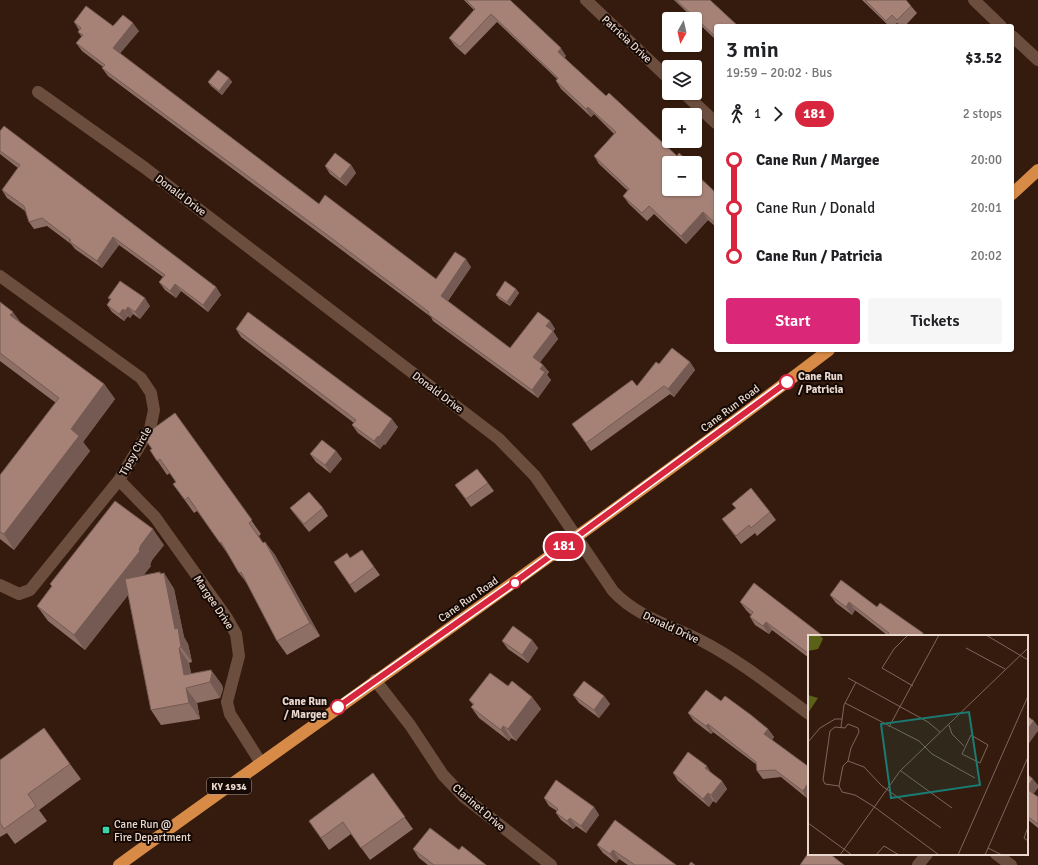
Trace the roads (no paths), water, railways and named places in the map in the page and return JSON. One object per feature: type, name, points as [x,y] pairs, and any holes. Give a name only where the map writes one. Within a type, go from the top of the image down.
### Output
[{"type":"highway","points":[[1014,192],[1038,170]]},
{"type":"highway","name":"Cane Run Road","points":[[119,865],[375,680],[508,587],[748,412],[826,352]]},
{"type":"street","name":"Patricia Drive","points":[[586,0],[662,72]]},
{"type":"street","points":[[974,0],[999,24]]},
{"type":"street","points":[[1014,38],[1038,60]]},
{"type":"street","name":"Donald Drive","points":[[38,92],[145,168],[499,440],[535,476],[613,591],[630,607],[648,617],[700,640],[732,658],[808,713]]},
{"type":"street","points":[[691,100],[714,121]]},
{"type":"street","name":"Tipsy Circle","points":[[0,276],[141,378],[151,393],[154,410],[150,429],[119,480],[30,590],[19,594],[0,585]]},
{"type":"street","name":"Margee Drive","points":[[119,480],[155,517],[227,618],[236,634],[238,656],[227,702],[230,714],[261,763]]},
{"type":"street","name":"Clarinet Drive","points":[[375,680],[410,725],[443,774],[464,797],[551,865]]},
{"type":"street","points":[[918,865],[926,855]]},
{"type":"street","points":[[997,855],[1011,865]]},
{"type":"place","name":"Cane Run / Patricia","points":[[787,382]]},
{"type":"place","name":"Cane Run / Margee","points":[[338,707]]},
{"type":"place","name":"Cane Run @ Fire Department","points":[[106,830]]}]
